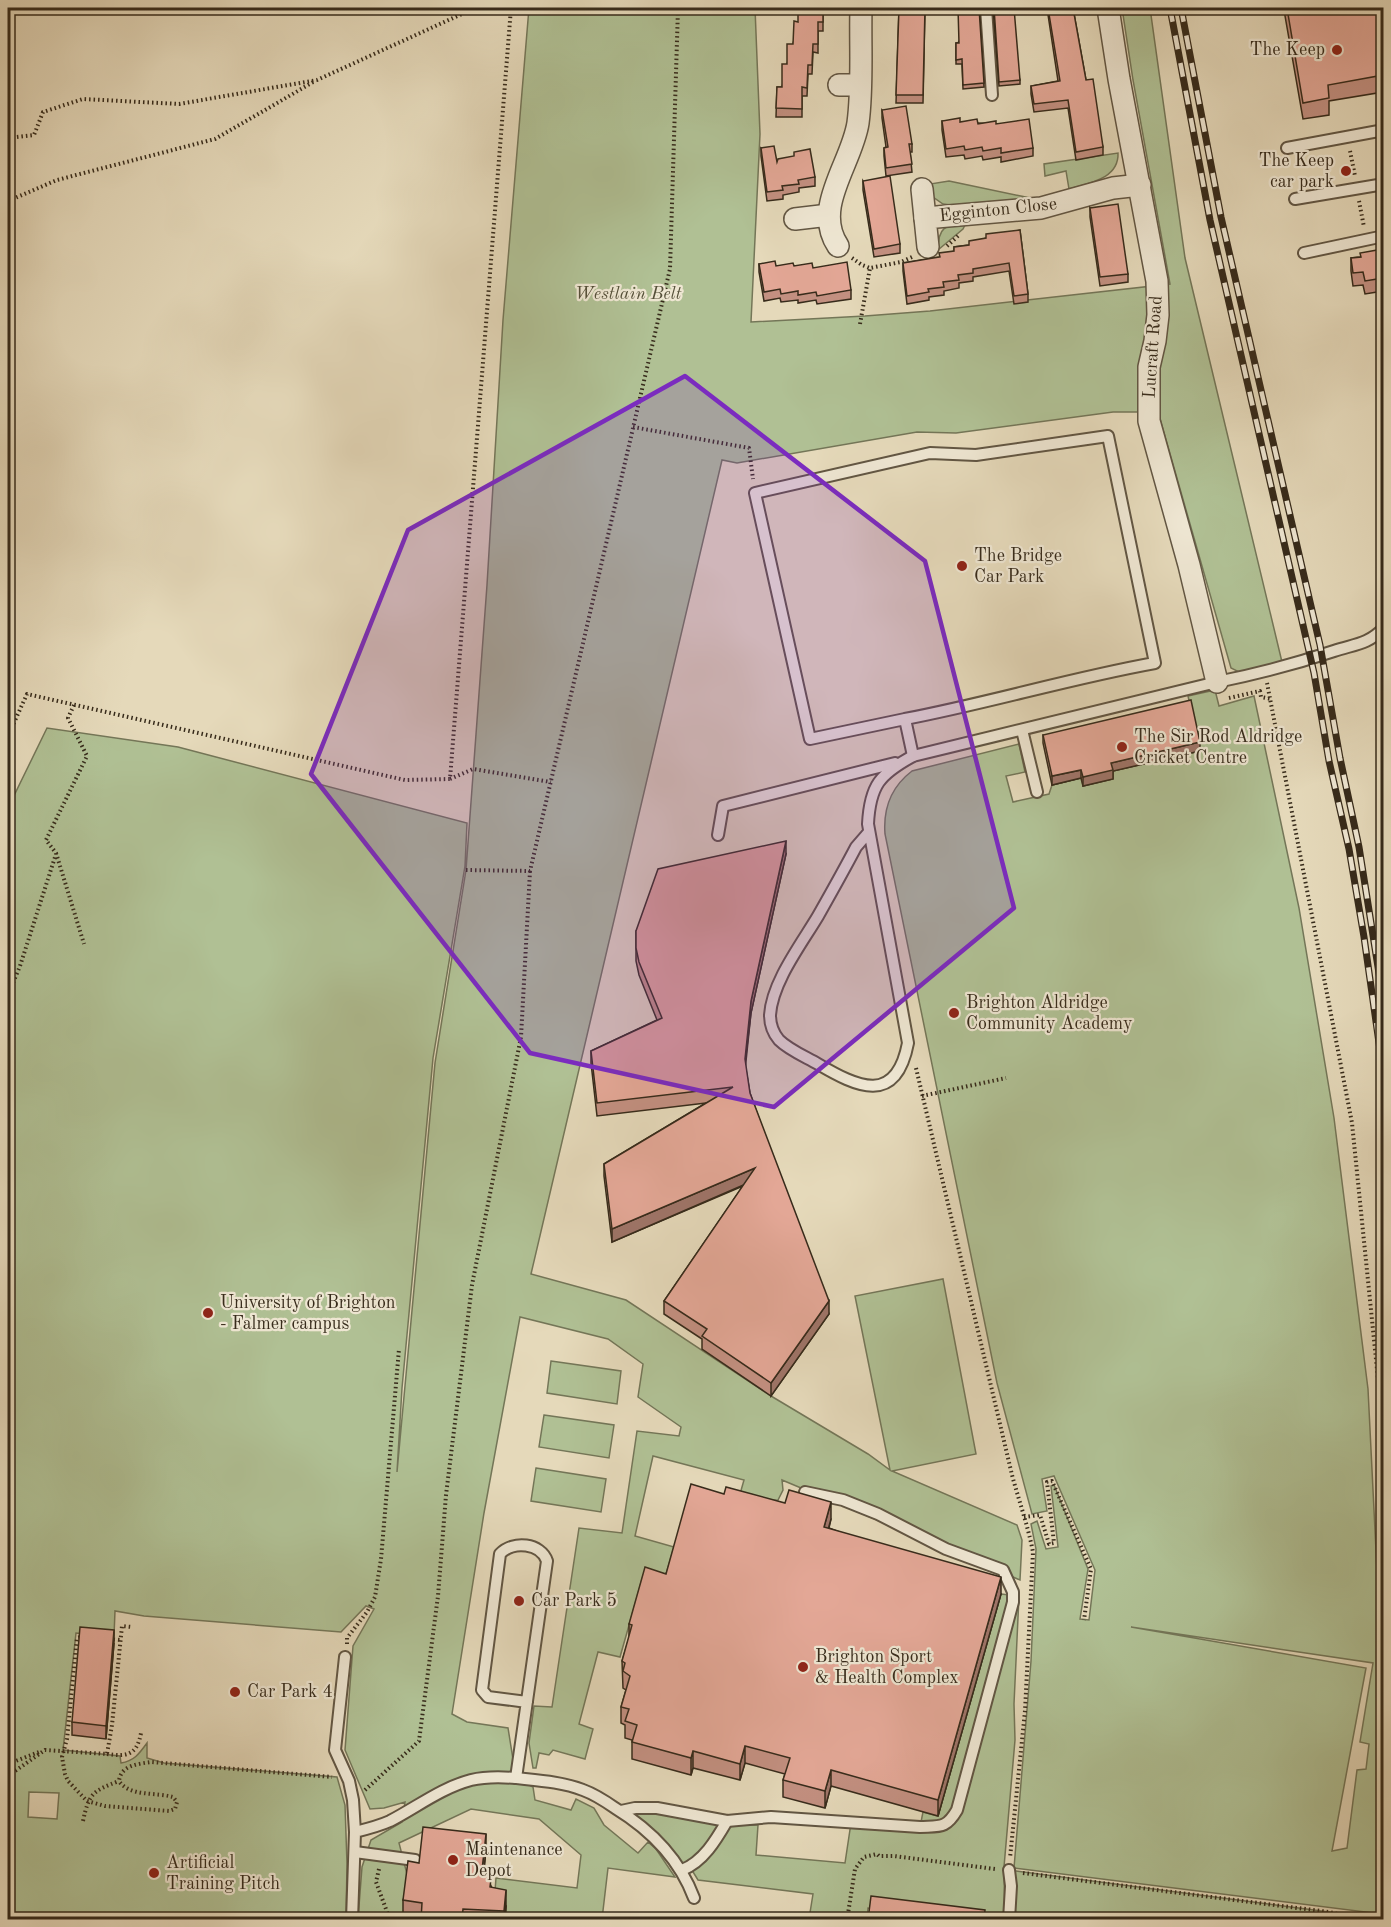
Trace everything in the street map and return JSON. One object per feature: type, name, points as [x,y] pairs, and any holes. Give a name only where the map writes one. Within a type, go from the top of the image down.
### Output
[{"type":"street","points":[[838,246],[831,233],[829,216],[833,194],[858,122],[849,85],[861,8]]},
{"type":"street","name":"Lucraft Road","points":[[1108,8],[1157,281],[1158,315],[1149,367],[1149,422],[1189,565],[1217,682]]},
{"type":"street","name":"Egginton Close","points":[[925,218],[1041,208],[1113,188],[1140,184]]},
{"type":"street","name":"Egginton Close","points":[[922,189],[929,251]]},
{"type":"street","points":[[795,219],[829,216]]},
{"type":"lane","points":[[986,8],[992,95]]},
{"type":"lane","points":[[1287,148],[1383,130]]},
{"type":"lane","points":[[1295,199],[1383,184]]},
{"type":"lane","points":[[1304,253],[1383,236]]},
{"type":"lane","points":[[1108,436],[1155,663],[1113,670],[1029,692],[905,719],[810,739],[755,493],[930,453],[976,454],[1108,436]]},
{"type":"lane","points":[[718,835],[723,806],[1217,682],[1265,673],[1361,644],[1383,628]]},
{"type":"lane","points":[[905,719],[909,758]]},
{"type":"lane","points":[[1022,730],[1037,792]]},
{"type":"lane","points":[[869,832],[856,847],[789,966],[772,1003],[771,1024],[780,1040],[789,1047],[843,1078],[866,1087],[883,1083],[893,1076],[901,1066],[908,1043],[869,832],[869,810],[880,780],[888,771],[909,758]]},
{"type":"lane","points":[[621,1811],[635,1808],[657,1808],[727,1821],[771,1817],[851,1823],[943,1826],[951,1820],[957,1810],[1013,1602],[1013,1592],[1003,1570],[946,1549],[878,1514],[843,1500],[805,1492]]},
{"type":"lane","points":[[516,1778],[527,1702],[547,1562],[541,1551],[518,1545],[509,1547],[500,1554],[482,1690],[488,1697],[527,1702]]},
{"type":"lane","points":[[345,1657],[335,1750],[349,1781],[353,1800],[355,1852],[352,1920]]},
{"type":"lane","points":[[355,1832],[387,1822],[433,1795],[474,1779],[516,1778],[546,1781],[586,1791],[621,1811],[647,1830],[682,1870],[694,1898]]},
{"type":"lane","points":[[682,1870],[690,1867],[710,1848],[727,1821]]},
{"type":"lane","points":[[355,1852],[415,1860]]},
{"type":"lane","points":[[1009,1870],[1011,1886],[1009,1920]]},
{"type":"path","points":[[8,201],[57,180],[215,139],[317,80],[475,8]]},
{"type":"path","points":[[450,779],[511,8]]},
{"type":"path","points":[[353,1800],[419,1741],[438,1596],[446,1495],[472,1285],[521,1037],[530,872],[670,269],[678,8]]},
{"type":"path","points":[[8,138],[34,135],[43,112],[83,99],[179,104],[317,80]]},
{"type":"path","points":[[1347,137],[1366,239]]},
{"type":"path","points":[[861,324],[870,268],[901,262],[929,251],[963,231]]},
{"type":"path","points":[[633,427],[749,448],[755,493]]},
{"type":"path","points":[[8,736],[27,694],[405,780],[450,779],[473,769],[551,783]]},
{"type":"path","points":[[1271,699],[1352,1123],[1383,1438]]},
{"type":"path","points":[[74,705],[68,718],[87,756],[46,840],[56,853],[84,944]]},
{"type":"path","points":[[8,995],[20,966],[56,853]]},
{"type":"path","points":[[466,870],[530,872]]},
{"type":"path","points":[[907,1032],[1033,1552],[1025,1712],[1009,1870]]},
{"type":"path","points":[[922,1095],[1006,1078]]},
{"type":"path","points":[[345,1657],[347,1638],[367,1612],[377,1587],[399,1349]]},
{"type":"path","points":[[1024,1517],[1040,1515],[1049,1544],[1054,1543],[1047,1482],[1052,1481],[1091,1569],[1084,1620]]},
{"type":"path","points":[[107,1754],[122,1626],[132,1627]]},
{"type":"path","points":[[92,1637],[77,1638],[67,1739],[63,1750],[63,1766],[68,1781],[87,1801],[105,1806],[169,1811],[176,1807],[177,1802],[173,1797],[129,1790],[119,1781],[120,1774],[128,1767],[151,1762],[337,1777],[349,1781]]},
{"type":"path","points":[[102,1638],[121,1640]]},
{"type":"path","points":[[8,1764],[45,1750],[128,1755],[140,1742],[141,1733]]},
{"type":"path","points":[[8,1776],[45,1750]]},
{"type":"path","points":[[83,1821],[87,1801],[103,1788],[119,1781]]},
{"type":"path","points":[[847,1920],[855,1869],[864,1857],[877,1854],[1329,1912],[1364,1920]]},
{"type":"path","points":[[380,1860],[376,1882],[390,1920]]},
{"type":"highlighted area","points":[[685,376],[925,561],[1014,908],[774,1107],[530,1053],[311,774],[408,530]]},
{"type":"green space","name":"Westlain Belt","points":[[529,8],[755,8],[760,134],[751,322],[930,311],[1170,284],[1122,8],[1150,8],[1185,258],[1282,662],[1241,673],[1231,668],[1159,415],[1113,412],[956,433],[917,432],[737,463],[722,460],[531,1274],[626,1300],[771,1396],[868,1454],[890,1470],[855,1296],[943,1279],[976,1454],[892,1471],[1017,1525],[1022,1540],[1020,1580],[782,1480],[783,1490],[778,1500],[738,1501],[744,1480],[653,1456],[635,1536],[674,1547],[664,1581],[643,1576],[620,1657],[598,1652],[579,1724],[593,1729],[585,1759],[553,1750],[549,1755],[539,1753],[536,1768],[533,1768],[529,1743],[534,1706],[552,1707],[579,1528],[622,1533],[637,1431],[679,1436],[681,1427],[638,1397],[643,1364],[608,1339],[520,1317],[484,1513],[452,1714],[467,1722],[508,1728],[516,1778],[533,1787],[535,1800],[571,1810],[576,1799],[594,1808],[604,1825],[638,1853],[648,1842],[656,1849],[675,1877],[608,1868],[602,1919],[505,1919],[506,1906],[494,1904],[496,1878],[577,1888],[581,1855],[539,1819],[471,1809],[399,1843],[408,1878],[403,1916],[421,1919],[358,1919],[362,1867],[371,1840],[402,1822],[405,1802],[370,1809],[345,1750],[353,1646],[374,1609],[366,1606],[341,1632],[144,1616],[115,1611],[114,1636],[76,1633],[63,1750],[120,1756],[121,1763],[136,1756],[147,1743],[147,1758],[164,1763],[337,1777],[345,1805],[346,1919],[8,1919],[8,808],[47,728],[178,747],[467,823],[465,866],[433,1058],[402,1388],[397,1472],[435,1063],[466,870],[487,585],[503,320]],"holes":[[[29,1792],[59,1793],[57,1819],[28,1817]]]},
{"type":"green space","points":[[1118,153],[1114,169],[1101,178],[1085,184],[1069,189],[1066,171],[1045,176],[1044,164]]},
{"type":"green space","points":[[949,181],[1030,198],[1031,202],[959,206],[943,204],[933,197],[930,184]]},
{"type":"green space","points":[[966,223],[963,229],[938,250],[939,236],[944,229],[948,226]]},
{"type":"green space","points":[[1215,690],[1219,706],[1254,696],[1299,908],[1334,1118],[1368,1389],[1378,1591],[1384,1629],[1384,1836],[1381,1914],[1014,1868],[1031,1661],[1036,1549],[1031,1524],[1037,1521],[1046,1549],[1058,1547],[1051,1486],[1054,1485],[1088,1569],[1080,1619],[1089,1620],[1095,1570],[1054,1476],[1042,1479],[1047,1511],[1032,1514],[997,1383],[885,834],[885,815],[894,791],[912,771],[1019,744],[1025,772],[1006,776],[1013,802],[1049,794],[1052,785],[1081,778],[1083,785],[1103,773],[1200,750],[1188,696]],"holes":[[[1131,1627],[1373,1663],[1360,1742],[1369,1744],[1366,1769],[1357,1770],[1347,1848],[1332,1851],[1366,1668]]]},
{"type":"green space","points":[[551,1361],[621,1371],[617,1404],[547,1393]]},
{"type":"green space","points":[[544,1415],[614,1425],[609,1458],[539,1447]]},
{"type":"green space","points":[[536,1468],[606,1479],[601,1512],[531,1501]]},
{"type":"green space","points":[[1001,1594],[1019,1596],[1014,1704],[1015,1740],[1004,1867],[1005,1919],[957,1919],[868,1908],[867,1919],[809,1919],[813,1894],[698,1880],[690,1867],[682,1870],[621,1811],[635,1808],[725,1825],[758,1825],[756,1855],[845,1863],[851,1823],[920,1827],[923,1812],[938,1816]]},
{"type":"green space","points":[[1009,1870],[1329,1912],[1364,1919],[1009,1920]]},
{"type":"building","points":[[798,8],[823,8],[823,22],[818,22],[818,44],[813,44],[812,65],[808,65],[807,88],[802,87],[802,109],[776,108],[777,87],[782,87],[782,64],[787,64],[787,44],[793,44],[794,21],[798,22]]},
{"type":"building","points":[[899,8],[925,8],[923,95],[896,95]]},
{"type":"building","points":[[958,8],[979,8],[984,83],[963,85],[962,59],[956,60],[956,43],[959,43]]},
{"type":"building","points":[[994,8],[1014,8],[1020,80],[999,82]]},
{"type":"building","points":[[1048,8],[1073,8],[1086,80],[1093,79],[1103,147],[1076,152],[1068,100],[1034,104],[1031,86],[1060,81]]},
{"type":"building","name":"The Keep","points":[[1287,8],[1383,8],[1383,75],[1328,85],[1329,98],[1303,103]]},
{"type":"building","points":[[906,106],[912,144],[909,144],[912,164],[886,168],[884,148],[888,147],[882,110]]},
{"type":"building","points":[[960,118],[960,122],[977,119],[978,124],[1029,119],[1033,148],[1001,153],[1001,148],[983,151],[982,147],[965,150],[964,146],[946,149],[942,121]]},
{"type":"building","points":[[774,146],[777,162],[778,159],[794,156],[794,152],[810,149],[815,177],[798,180],[799,184],[782,186],[783,190],[767,192],[761,148]]},
{"type":"building","points":[[890,176],[900,244],[874,249],[863,181]]},
{"type":"building","points":[[1118,204],[1128,274],[1100,277],[1090,208]]},
{"type":"building","points":[[1020,230],[1028,294],[1014,296],[1009,263],[973,269],[973,273],[958,275],[959,280],[943,282],[944,287],[928,289],[929,292],[907,296],[903,263],[940,257],[939,253],[954,251],[954,247],[969,245],[969,241],[986,238],[986,234]]},
{"type":"building","points":[[1383,249],[1383,278],[1365,281],[1363,272],[1353,273],[1351,258],[1361,257],[1360,253]]},
{"type":"building","points":[[775,261],[776,266],[812,263],[813,268],[847,262],[851,290],[817,296],[816,292],[798,295],[798,291],[781,294],[780,289],[764,292],[759,264]]},
{"type":"building","name":"The Sir Rod Aldridge Cricket Centre","points":[[1191,700],[1200,742],[1111,763],[1113,770],[1083,777],[1081,770],[1052,776],[1043,735]]},
{"type":"building","points":[[786,841],[751,1001],[745,1059],[750,1093],[829,1301],[771,1383],[702,1336],[707,1329],[664,1301],[755,1168],[612,1229],[604,1164],[733,1087],[597,1103],[591,1051],[662,1018],[639,962],[636,948],[636,931],[658,869]]},
{"type":"building","name":"Brighton Sport & Health Complex","points":[[691,1484],[724,1494],[726,1487],[785,1503],[789,1490],[831,1502],[824,1527],[1001,1577],[938,1800],[831,1770],[825,1791],[783,1780],[790,1758],[745,1746],[740,1764],[693,1751],[691,1758],[632,1742],[637,1725],[625,1721],[629,1709],[621,1707],[630,1676],[623,1671],[625,1663],[622,1661],[632,1625],[629,1624],[645,1567],[666,1574]]},
{"type":"building","points":[[80,1627],[114,1630],[106,1726],[72,1722]]},
{"type":"building","points":[[423,1827],[486,1834],[482,1870],[492,1871],[490,1887],[506,1890],[504,1911],[463,1909],[462,1920],[421,1920],[422,1903],[403,1900],[408,1861],[419,1863]]},
{"type":"building","points":[[871,1896],[985,1910],[984,1920],[868,1920]]},
{"type":"railway","points":[[1170,8],[1210,220],[1314,673],[1329,761],[1349,849],[1384,1078]]},
{"type":"railway","points":[[1181,8],[1221,217],[1320,645],[1359,847],[1384,1005]]},
{"type":"place","name":"The Keep","points":[[1337,50]]},
{"type":"place","name":"The Keep car park","points":[[1346,171]]},
{"type":"place","name":"The Bridge Car Park","points":[[962,566]]},
{"type":"place","name":"The Sir Rod Aldridge Cricket Centre","points":[[1122,747]]},
{"type":"place","name":"Brighton Aldridge Community Academy","points":[[954,1013]]},
{"type":"place","name":"University of Brighton - Falmer campus","points":[[208,1313]]},
{"type":"place","name":"Car Park 5","points":[[519,1601]]},
{"type":"place","name":"Brighton Sport & Health Complex","points":[[803,1667]]},
{"type":"place","name":"Car Park 4","points":[[235,1692]]},
{"type":"place","name":"Maintenance Depot","points":[[453,1860]]},
{"type":"place","name":"Artificial Training Pitch","points":[[154,1873]]}]
